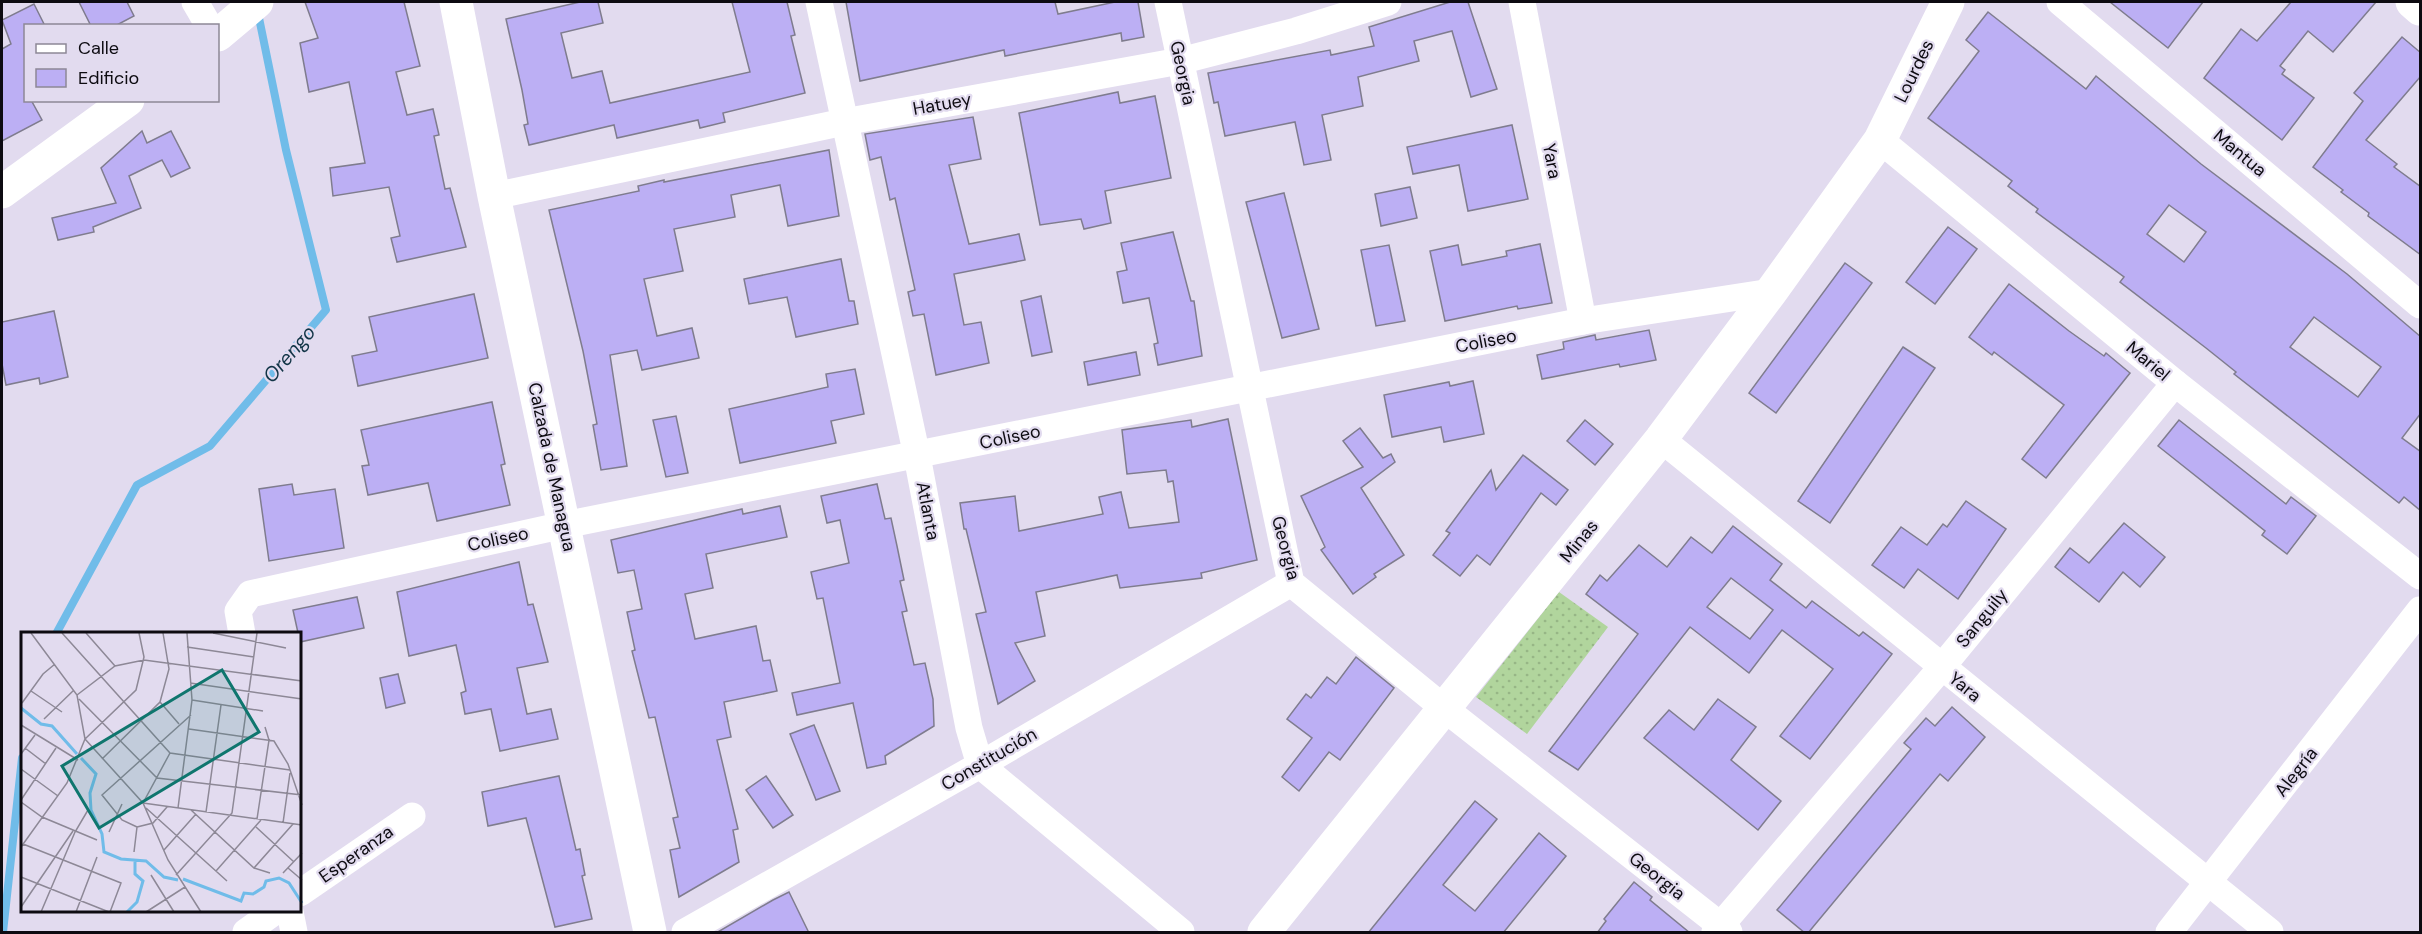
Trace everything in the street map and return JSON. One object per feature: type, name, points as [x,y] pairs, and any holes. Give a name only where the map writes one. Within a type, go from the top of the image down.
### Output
[{"type":"street","points":[[195,2],[229,21]]},
{"type":"street","name":"Calzada de Managua","points":[[456,2],[494,196],[650,933]]},
{"type":"street","name":"Atlanta","points":[[819,2],[917,456],[969,728],[980,765]]},
{"type":"street","name":"Georgia","points":[[1168,2],[1291,583],[1722,930]]},
{"type":"street","name":"Hatuey","points":[[494,196],[844,122],[1180,61],[1296,31],[1388,2]]},
{"type":"street","name":"Yara","points":[[1522,2],[1583,321]]},
{"type":"street","name":"Lourdes","points":[[1880,140],[1948,2]]},
{"type":"street","name":"Mantua","points":[[2060,2],[2421,305]]},
{"type":"street","points":[[2412,2],[2421,9]]},
{"type":"street","points":[[2,192],[125,102]]},
{"type":"street","name":"Minas","points":[[1264,933],[1660,439],[1771,292],[1880,140]]},
{"type":"street","name":"Mariel","points":[[1880,140],[2175,383],[2421,576]]},
{"type":"street","name":"Coliseo","points":[[242,632],[238,611],[250,594],[564,525],[1583,321],[1771,292]]},
{"type":"street","name":"Sanguily","points":[[1722,930],[2175,383]]},
{"type":"street","name":"Yara","points":[[1660,439],[2270,933]]},
{"type":"street","name":"Constitución","points":[[685,933],[980,765],[1291,583]]},
{"type":"street","name":"Alegría","points":[[2169,933],[2209,885],[2421,610]]},
{"type":"street","points":[[980,765],[1181,933]]},
{"type":"street","name":"Esperanza","points":[[302,892],[412,816]]},
{"type":"street","points":[[246,933],[273,913]]},
{"type":"street","points":[[290,913],[294,933]]},
{"type":"green space","points":[[1559,592],[1608,627],[1527,734],[1476,697]]},
{"type":"building","points":[[79,2],[127,2],[134,16],[119,24],[90,24]]},
{"type":"building","points":[[305,2],[404,2],[420,66],[396,72],[407,115],[433,109],[439,135],[434,136],[445,189],[450,188],[466,247],[397,262],[391,238],[400,236],[389,187],[333,196],[330,168],[365,163],[349,82],[309,92],[300,43],[318,38]]},
{"type":"building","points":[[580,2],[598,2],[603,23],[561,33],[572,78],[602,71],[610,103],[750,72],[732,2],[787,2],[795,35],[791,36],[805,93],[723,113],[725,122],[700,128],[698,120],[617,138],[614,125],[529,145],[524,125],[528,124],[522,90],[506,19]]},
{"type":"building","points":[[846,2],[1055,2],[1058,14],[1115,2],[1138,2],[1144,37],[1122,41],[1121,33],[1005,56],[1004,50],[860,81]]},
{"type":"building","points":[[1450,2],[1468,2],[1497,89],[1471,97],[1452,31],[1414,41],[1419,61],[1358,77],[1363,106],[1322,115],[1331,160],[1304,165],[1295,122],[1225,136],[1218,102],[1214,103],[1208,73],[1330,50],[1331,55],[1374,46],[1369,27]]},
{"type":"building","points":[[2110,2],[2203,2],[2168,48]]},
{"type":"building","points":[[2291,2],[2376,2],[2333,52],[2308,31],[2280,66],[2285,70],[2282,74],[2314,98],[2282,140],[2204,78],[2241,29],[2257,41]]},
{"type":"building","points":[[34,4],[44,24],[24,24],[24,102],[32,102],[42,120],[2,141],[2,49],[11,44],[2,20]]},
{"type":"building","points":[[1988,12],[2086,89],[2096,76],[2201,164],[2347,274],[2421,337],[2421,413],[2402,438],[2421,452],[2421,511],[2404,497],[2399,503],[2234,374],[2236,372],[2120,282],[2124,277],[2036,212],[2038,209],[2008,186],[2012,181],[1928,118],[1979,51],[1966,40]],"holes":[[[2169,205],[2206,232],[2184,262],[2147,234]],[[2314,317],[2381,367],[2358,397],[2290,347]]]},
{"type":"building","points":[[2402,37],[2421,53],[2421,76],[2366,140],[2397,164],[2394,167],[2421,187],[2421,255],[2368,216],[2369,213],[2313,167],[2363,101],[2354,93]]},
{"type":"building","points":[[1118,92],[1120,103],[1155,96],[1171,178],[1105,191],[1111,223],[1084,229],[1081,219],[1040,225],[1019,113]]},
{"type":"building","points":[[973,117],[981,159],[949,165],[969,244],[1019,234],[1025,260],[954,274],[964,325],[981,322],[989,363],[936,375],[924,314],[913,316],[908,292],[915,290],[895,198],[890,200],[881,157],[870,160],[865,134]]},
{"type":"building","points":[[1512,125],[1528,199],[1468,211],[1459,165],[1413,174],[1407,147]]},
{"type":"building","points":[[142,131],[147,143],[171,131],[190,168],[171,177],[162,160],[129,176],[141,208],[93,227],[94,232],[58,240],[52,218],[116,203],[101,168]]},
{"type":"building","points":[[829,150],[839,216],[788,226],[780,185],[731,195],[735,217],[674,229],[683,271],[644,279],[657,336],[692,328],[699,358],[642,370],[637,350],[610,355],[627,466],[601,470],[593,425],[597,424],[583,351],[549,210],[639,191],[638,186],[664,180],[664,182]]},
{"type":"building","points":[[1410,187],[1417,218],[1381,226],[1375,194]]},
{"type":"building","points":[[1284,193],[1319,329],[1282,338],[1246,202]]},
{"type":"building","points":[[1948,227],[1977,249],[1935,304],[1906,282]]},
{"type":"building","points":[[1173,232],[1191,301],[1194,301],[1202,356],[1158,365],[1154,344],[1158,343],[1149,298],[1123,303],[1117,272],[1127,270],[1121,243]]},
{"type":"building","points":[[1540,244],[1552,303],[1518,309],[1517,306],[1445,321],[1430,251],[1458,245],[1462,265],[1507,256],[1506,251]]},
{"type":"building","points":[[1389,245],[1405,321],[1376,326],[1361,250]]},
{"type":"building","points":[[841,259],[849,301],[854,301],[858,324],[796,337],[787,297],[749,304],[744,279]]},
{"type":"building","points":[[1845,263],[1872,283],[1776,413],[1749,393]]},
{"type":"building","points":[[2009,284],[2069,331],[2104,356],[2106,353],[2130,373],[2046,478],[2022,459],[2064,405],[1994,352],[1992,355],[1969,337]]},
{"type":"building","points":[[474,294],[488,358],[358,386],[352,356],[377,351],[369,317]]},
{"type":"building","points":[[1041,296],[1052,352],[1032,356],[1021,301]]},
{"type":"building","points":[[54,311],[68,377],[40,384],[39,378],[6,385],[2,364],[2,322]]},
{"type":"building","points":[[1649,330],[1656,360],[1620,367],[1619,364],[1542,379],[1537,355],[1564,349],[1563,342],[1595,335],[1596,340]]},
{"type":"building","points":[[1903,347],[1935,368],[1830,523],[1798,501]]},
{"type":"building","points":[[1136,352],[1140,375],[1088,385],[1084,362]]},
{"type":"building","points":[[855,369],[864,414],[831,421],[836,443],[740,463],[729,409],[828,387],[826,374]]},
{"type":"building","points":[[1473,381],[1484,434],[1444,442],[1441,427],[1392,437],[1384,395],[1449,382],[1450,386]]},
{"type":"building","points":[[492,402],[505,464],[501,465],[510,505],[437,521],[428,483],[368,495],[362,466],[369,465],[361,430]]},
{"type":"building","points":[[676,416],[688,473],[666,477],[653,420]]},
{"type":"building","points":[[1228,419],[1257,560],[1201,573],[1202,578],[1120,588],[1117,575],[1036,592],[1045,636],[1015,643],[1035,681],[998,704],[976,614],[986,612],[966,529],[964,529],[960,503],[1015,496],[1019,531],[1103,514],[1099,497],[1121,492],[1129,528],[1179,522],[1173,481],[1168,482],[1166,470],[1127,474],[1122,430],[1191,420],[1192,427]]},
{"type":"building","points":[[1585,420],[1613,444],[1595,465],[1567,441]]},
{"type":"building","points":[[2179,420],[2286,504],[2291,497],[2316,516],[2287,554],[2262,535],[2265,531],[2158,446]]},
{"type":"building","points":[[1360,428],[1383,458],[1391,454],[1395,462],[1361,488],[1404,555],[1374,574],[1376,577],[1353,594],[1321,550],[1325,547],[1301,496],[1363,467],[1343,441]]},
{"type":"building","points":[[1523,455],[1568,490],[1556,505],[1541,493],[1490,565],[1477,555],[1460,576],[1433,555],[1450,533],[1446,531],[1491,470],[1496,490]]},
{"type":"building","points":[[292,484],[294,495],[335,489],[344,548],[269,561],[259,489]]},
{"type":"building","points":[[877,484],[885,519],[891,518],[904,580],[900,581],[907,611],[902,612],[914,665],[925,663],[933,699],[934,726],[885,756],[886,764],[867,768],[853,703],[797,715],[792,693],[840,683],[823,598],[817,599],[811,572],[849,563],[840,520],[827,523],[821,496]]},
{"type":"building","points":[[1966,501],[2006,529],[1958,599],[1918,569],[1904,588],[1872,565],[1901,527],[1927,545],[1943,524],[1947,527]]},
{"type":"building","points":[[780,506],[787,537],[706,554],[713,588],[685,594],[695,639],[756,626],[763,661],[770,660],[777,691],[724,702],[731,737],[717,740],[738,829],[733,830],[739,862],[679,897],[670,850],[680,848],[673,818],[678,817],[655,717],[649,718],[632,651],[635,650],[627,612],[642,609],[634,570],[618,573],[611,540],[742,509],[743,514]]},
{"type":"building","points":[[2124,523],[2165,557],[2140,587],[2123,572],[2099,602],[2055,567],[2070,548],[2089,563]]},
{"type":"building","points":[[1733,526],[1782,564],[1770,580],[1806,608],[1812,601],[1859,636],[1863,632],[1892,654],[1810,759],[1780,736],[1833,669],[1782,630],[1749,673],[1690,627],[1578,770],[1549,751],[1638,634],[1586,594],[1600,575],[1607,581],[1639,545],[1667,567],[1691,537],[1712,553]],"holes":[[[1731,578],[1773,610],[1750,639],[1707,607]]]},
{"type":"building","points":[[519,562],[528,605],[533,604],[548,662],[517,668],[527,714],[551,709],[558,739],[500,751],[491,709],[465,714],[461,693],[466,691],[456,645],[409,656],[397,592]]},
{"type":"building","points":[[357,597],[364,628],[302,642],[302,632],[298,632],[293,610]]},
{"type":"building","points":[[1356,657],[1394,688],[1340,760],[1329,752],[1299,791],[1282,777],[1312,738],[1287,719],[1306,694],[1311,698],[1327,677],[1336,684]]},
{"type":"building","points":[[398,674],[405,703],[386,708],[380,678]]},
{"type":"building","points":[[1718,699],[1756,727],[1731,760],[1781,801],[1758,830],[1644,738],[1669,710],[1694,730]]},
{"type":"building","points":[[1952,707],[1985,737],[1948,781],[1940,774],[1808,933],[1805,933],[1777,910],[1911,749],[1904,743],[1926,718],[1935,726]]},
{"type":"building","points":[[814,725],[840,791],[816,800],[790,734]]},
{"type":"building","points":[[559,776],[576,850],[580,849],[585,875],[582,876],[592,919],[555,927],[526,818],[488,826],[482,792]]},
{"type":"building","points":[[766,776],[793,815],[773,828],[746,790]]},
{"type":"building","points":[[1475,801],[1497,819],[1443,885],[1475,911],[1539,833],[1566,856],[1503,933],[1368,933]]},
{"type":"building","points":[[1634,882],[1652,897],[1650,900],[1690,933],[1597,933],[1606,921],[1604,919]]},
{"type":"building","points":[[789,892],[809,933],[716,933],[773,900]]},
{"type":"waterway","name":"Orengo","points":[[57,632],[137,485],[210,446],[326,310],[286,150],[258,13]]},
{"type":"waterway","name":"Orengo","points":[[3,932],[21,767]]}]
